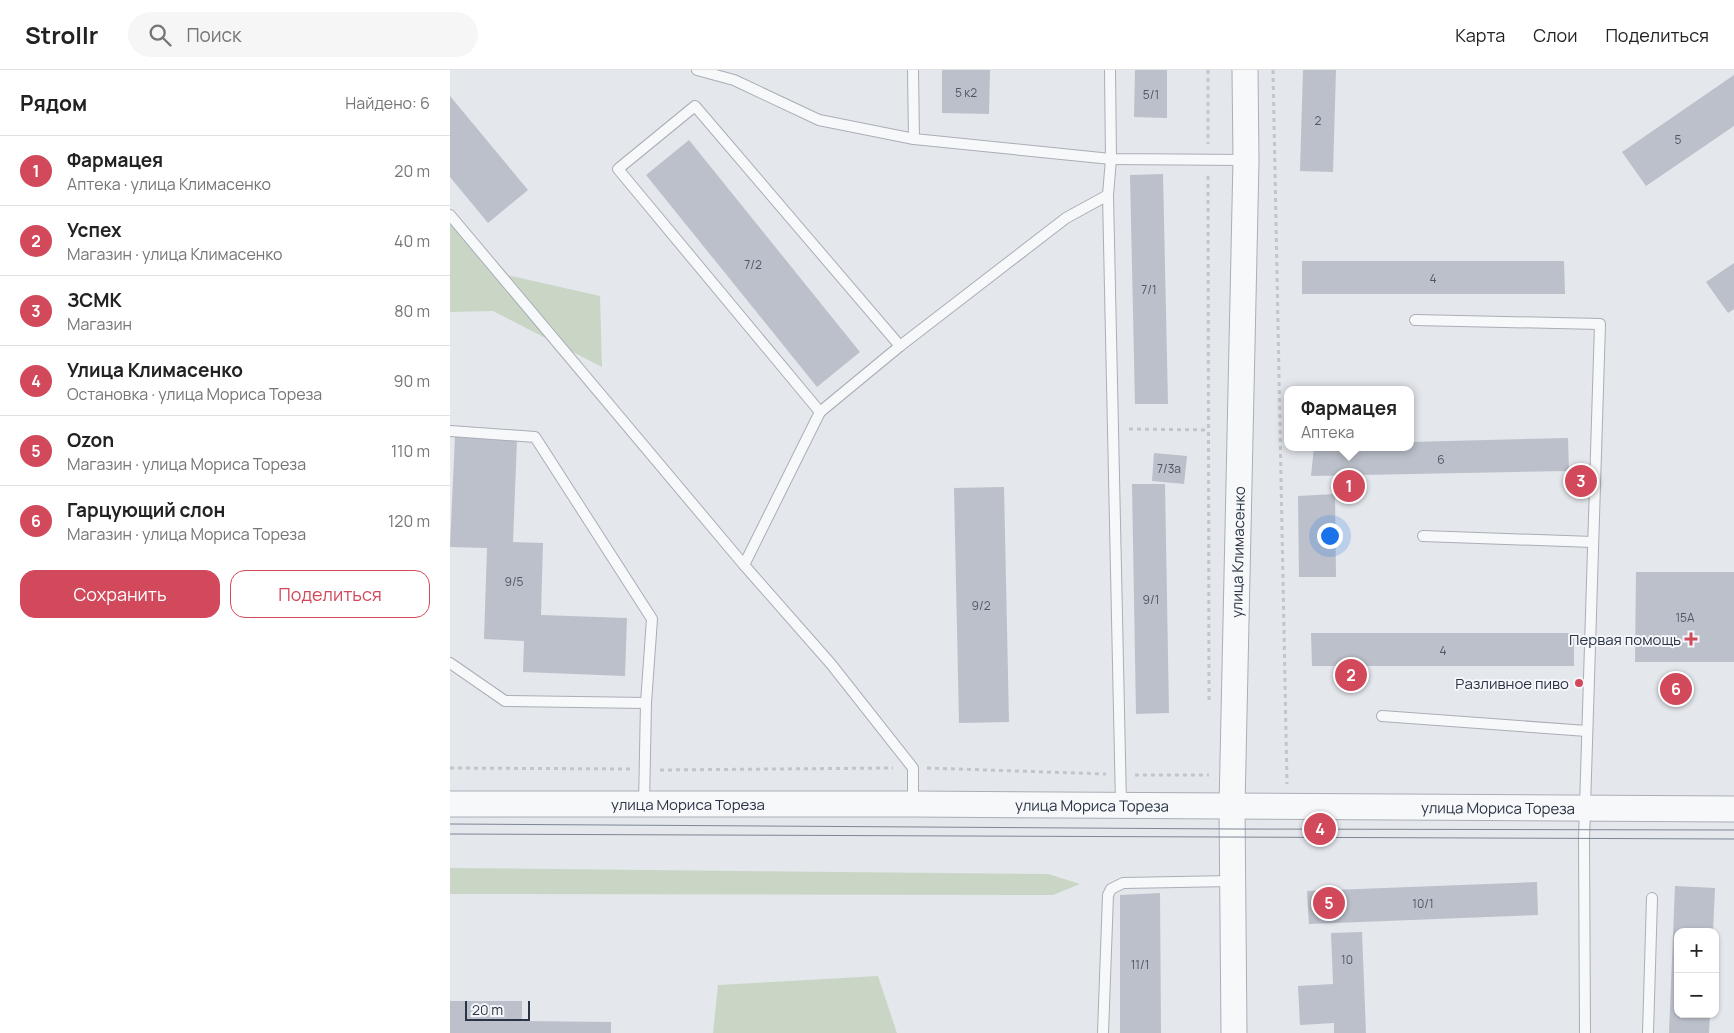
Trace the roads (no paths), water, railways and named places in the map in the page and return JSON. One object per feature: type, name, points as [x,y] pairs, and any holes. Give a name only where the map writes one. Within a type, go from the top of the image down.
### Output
[{"type":"street","name":"улица Климасенко","points":[[1234,1033],[1232,881],[1221,807],[1246,160],[1245,70]]},
{"type":"street","name":"улица Мориса Тореза","points":[[450,804],[1734,808]]},
{"type":"lane","points":[[697,70],[734,80],[819,120],[914,139],[1111,159],[1246,160]]},
{"type":"lane","points":[[913,70],[914,139]]},
{"type":"lane","points":[[1110,70],[1111,159],[1108,195],[1121,806]]},
{"type":"lane","points":[[820,412],[618,169],[695,106],[900,346]]},
{"type":"lane","points":[[744,565],[820,412],[900,346],[1066,218],[1108,195]]},
{"type":"lane","points":[[450,215],[744,565],[831,664],[913,768],[913,804]]},
{"type":"lane","points":[[1415,320],[1600,324],[1585,808],[1585,1033]]},
{"type":"lane","points":[[450,431],[535,437],[652,618],[646,704],[644,805]]},
{"type":"lane","points":[[1423,536],[1593,542]]},
{"type":"lane","points":[[450,663],[505,701],[646,704]]},
{"type":"lane","points":[[1382,716],[1587,730]]},
{"type":"lane","points":[[1103,1033],[1108,895],[1111,889],[1123,883],[1232,881]]},
{"type":"lane","points":[[1648,1033],[1652,898]]},
{"type":"tram line","points":[[450,824],[1734,830]]},
{"type":"tram line","points":[[450,834],[1734,839]]},
{"type":"place","name":"ЗСМК","points":[[1581,481]]},
{"type":"place","name":"Фармацея","points":[[1349,486]]},
{"type":"place","name":"Первая помощь","points":[[1691,639]]},
{"type":"place","name":"Успех","points":[[1351,675]]},
{"type":"place","name":"Разливное пиво","points":[[1579,683]]},
{"type":"place","name":"Гарцующий слон","points":[[1676,689]]},
{"type":"place","name":"Улица Климасенко","points":[[1320,829]]},
{"type":"place","name":"Ozon","points":[[1329,903]]}]
